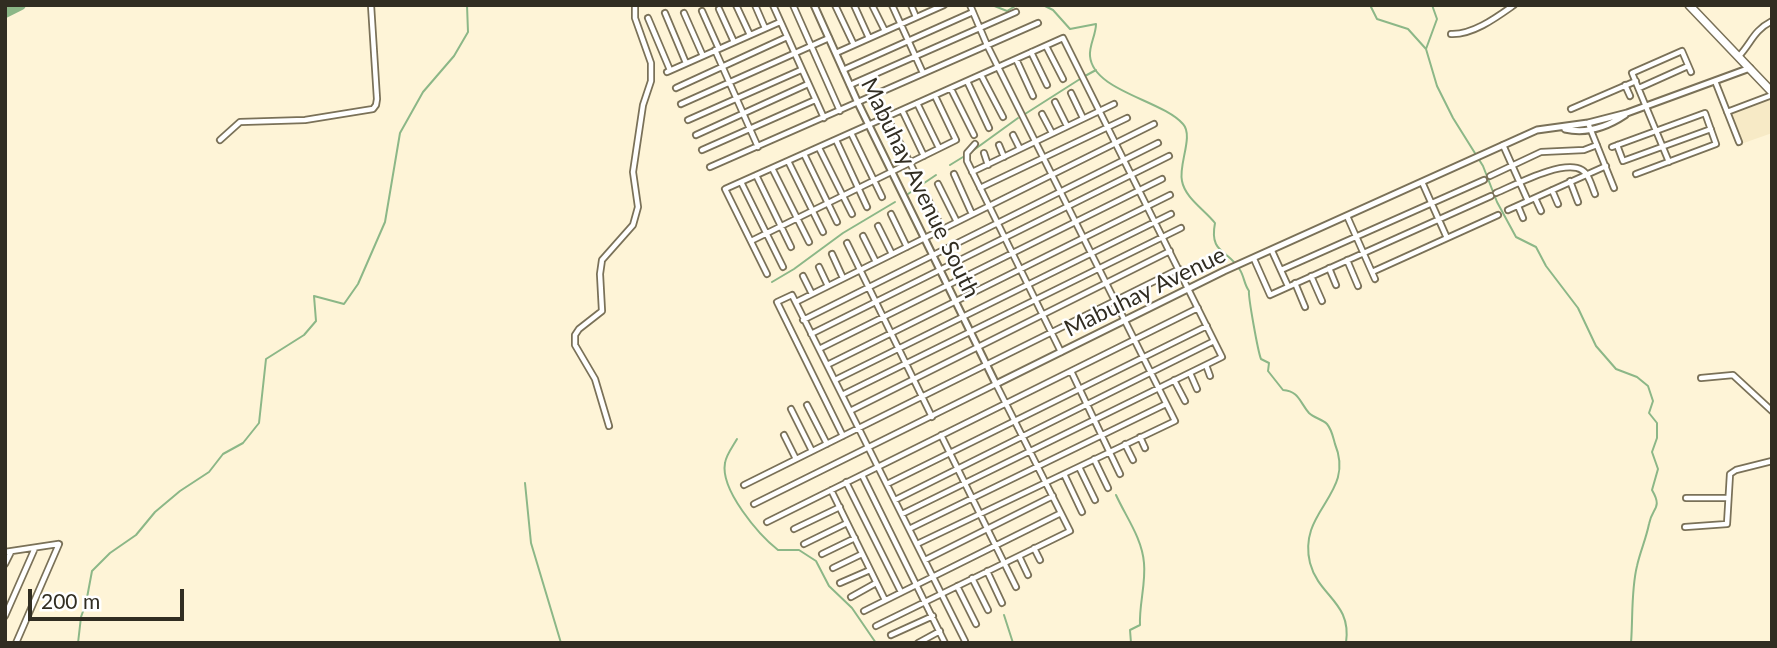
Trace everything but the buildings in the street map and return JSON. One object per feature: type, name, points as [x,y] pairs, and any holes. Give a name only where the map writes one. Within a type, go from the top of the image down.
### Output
[{"type":"main road","points":[[1689,5],[1772,94]]},
{"type":"street","points":[[220,140],[240,122],[305,120],[373,109],[377,99],[371,5]]},
{"type":"street","points":[[609,426],[595,379],[575,345],[575,335],[602,311],[602,260],[633,225],[638,207],[633,172],[651,72],[635,18],[635,5]]},
{"type":"street","points":[[736,5],[750,35]]},
{"type":"street","points":[[755,5],[765,29]]},
{"type":"street","points":[[773,5],[824,118]]},
{"type":"street","points":[[793,5],[840,111]]},
{"type":"street","name":"Mabuhay Avenue South","points":[[814,5],[891,172],[996,384]]},
{"type":"street","points":[[835,5],[854,45]]},
{"type":"street","points":[[854,5],[869,38]]},
{"type":"street","points":[[872,5],[885,31]]},
{"type":"street","points":[[892,5],[923,73]]},
{"type":"street","points":[[911,5],[916,17]]},
{"type":"street","points":[[835,53],[931,8],[943,5]]},
{"type":"street","points":[[917,544],[1174,421],[987,45],[970,5]]},
{"type":"street","points":[[1451,34],[1466,33],[1514,5]]},
{"type":"street","points":[[719,9],[734,42]]},
{"type":"street","points":[[702,12],[758,147]]},
{"type":"street","points":[[843,70],[973,12]]},
{"type":"street","points":[[850,85],[1016,12]]},
{"type":"street","points":[[665,13],[686,63]]},
{"type":"street","points":[[684,13],[703,56]]},
{"type":"street","points":[[648,18],[669,71],[780,22]]},
{"type":"street","points":[[1739,56],[1751,44],[1756,31],[1772,21]]},
{"type":"street","points":[[710,167],[1038,23]]},
{"type":"street","points":[[676,88],[787,37]]},
{"type":"street","points":[[681,104],[829,38]]},
{"type":"street","points":[[767,274],[725,189],[1063,38],[1222,357],[902,514]]},
{"type":"street","points":[[1046,46],[1062,79]]},
{"type":"street","points":[[1669,162],[1632,73],[1682,51],[1691,72]]},
{"type":"street","points":[[1031,52],[1047,85]]},
{"type":"street","points":[[1016,59],[1033,96]]},
{"type":"street","points":[[1639,88],[1688,66]]},
{"type":"street","name":"Mabuhay Avenue","points":[[754,504],[1224,271],[1503,145],[1537,131],[1588,123],[1627,113],[1750,68]]},
{"type":"street","points":[[688,120],[802,70]]},
{"type":"street","points":[[981,75],[1003,117]]},
{"type":"street","points":[[1571,109],[1636,80]]},
{"type":"street","points":[[967,81],[989,128]]},
{"type":"street","points":[[1715,81],[1739,142]]},
{"type":"street","points":[[696,135],[808,83]]},
{"type":"street","points":[[1625,85],[1630,96]]},
{"type":"street","points":[[950,89],[974,135]]},
{"type":"street","points":[[1071,93],[1083,118]]},
{"type":"street","points":[[1727,112],[1772,94]]},
{"type":"street","points":[[751,241],[956,140],[935,96]]},
{"type":"street","points":[[702,150],[815,100]]},
{"type":"street","points":[[1055,102],[1067,126]]},
{"type":"street","points":[[918,103],[939,148]]},
{"type":"street","points":[[972,172],[1114,104]]},
{"type":"street","points":[[902,110],[924,156]]},
{"type":"street","name":"Mabuhay Avenue","points":[[1558,127],[1574,131],[1591,130],[1614,122],[1627,113]]},
{"type":"street","points":[[1636,174],[1716,144],[1711,129],[1705,113],[1615,146],[1623,161],[1711,129]]},
{"type":"street","points":[[1042,114],[1052,133]]},
{"type":"street","points":[[887,117],[916,175]]},
{"type":"street","points":[[980,188],[1127,118]]},
{"type":"street","points":[[1588,123],[1614,188]]},
{"type":"street","points":[[796,302],[1154,124]]},
{"type":"street","points":[[851,133],[882,197]]},
{"type":"street","points":[[1013,135],[1020,149]]},
{"type":"street","points":[[836,140],[867,207]]},
{"type":"street","points":[[803,320],[1158,143]]},
{"type":"street","points":[[975,144],[966,157],[972,172],[1062,353]]},
{"type":"street","points":[[999,145],[1004,157]]},
{"type":"street","points":[[1503,145],[1528,201]]},
{"type":"street","points":[[1490,176],[1541,152],[1584,150],[1597,145]]},
{"type":"street","points":[[818,148],[852,214]]},
{"type":"street","points":[[984,153],[988,164]]},
{"type":"street","points":[[804,154],[837,222]]},
{"type":"street","points":[[811,334],[1169,156]]},
{"type":"street","points":[[788,162],[823,232]]},
{"type":"street","points":[[1508,211],[1606,166]]},
{"type":"street","points":[[772,168],[809,242]]},
{"type":"street","points":[[1254,259],[1270,295],[1556,169],[1576,169],[1586,174],[1595,194]]},
{"type":"street","points":[[954,174],[972,214]]},
{"type":"street","points":[[756,176],[791,247]]},
{"type":"street","points":[[819,349],[1162,180]]},
{"type":"street","points":[[1281,270],[1484,180]]},
{"type":"street","points":[[1570,181],[1578,202]]},
{"type":"street","points":[[741,182],[783,267]]},
{"type":"street","points":[[1422,182],[1447,238]]},
{"type":"street","points":[[938,184],[957,222]]},
{"type":"street","points":[[1552,190],[1558,204]]},
{"type":"street","points":[[827,365],[1170,195]]},
{"type":"street","points":[[927,197],[942,229]]},
{"type":"street","points":[[1535,198],[1541,211]]},
{"type":"street","points":[[1518,206],[1524,218]]},
{"type":"street","points":[[891,214],[906,247]]},
{"type":"street","points":[[835,380],[1154,220],[1171,214]]},
{"type":"street","points":[[1372,272],[1498,215]]},
{"type":"street","points":[[1347,216],[1375,279]]},
{"type":"street","points":[[878,226],[892,254]]},
{"type":"street","points":[[842,395],[1181,228]]},
{"type":"street","points":[[863,236],[876,262]]},
{"type":"street","points":[[847,243],[932,417]]},
{"type":"street","points":[[850,411],[1170,251]]},
{"type":"street","points":[[1272,251],[1289,286]]},
{"type":"street","points":[[832,254],[843,278]]},
{"type":"street","points":[[1347,260],[1358,286]]},
{"type":"street","points":[[819,267],[828,286]]},
{"type":"street","points":[[1329,268],[1336,285]]},
{"type":"street","points":[[744,485],[1179,269]]},
{"type":"street","points":[[803,276],[812,294]]},
{"type":"street","points":[[1311,276],[1322,301]]},
{"type":"street","points":[[1295,284],[1305,307]]},
{"type":"street","points":[[843,436],[777,302],[792,295],[965,641]]},
{"type":"street","points":[[767,522],[1198,308]]},
{"type":"street","points":[[887,484],[1207,326]]},
{"type":"street","points":[[895,500],[1214,341]]},
{"type":"street","points":[[1206,365],[1210,376]]},
{"type":"street","points":[[1071,371],[1120,474]]},
{"type":"street","points":[[1190,373],[1197,389]]},
{"type":"street","points":[[1702,379],[1733,375],[1772,411]]},
{"type":"street","points":[[1174,380],[1185,401]]},
{"type":"street","points":[[876,626],[1070,531],[996,384]]},
{"type":"street","points":[[909,529],[1166,404]]},
{"type":"street","points":[[807,405],[827,444]]},
{"type":"street","points":[[791,410],[812,451]]},
{"type":"street","points":[[785,435],[796,459]]},
{"type":"street","points":[[941,435],[1016,587]]},
{"type":"street","points":[[1140,437],[1145,448]]},
{"type":"street","points":[[1125,444],[1133,460]]},
{"type":"street","points":[[1094,459],[1108,488]]},
{"type":"street","points":[[1685,527],[1727,524],[1730,474],[1772,461]]},
{"type":"street","points":[[1079,467],[1095,500]]},
{"type":"street","points":[[1064,474],[1082,512]]},
{"type":"street","points":[[862,475],[945,643]]},
{"type":"street","points":[[846,482],[901,592]]},
{"type":"street","points":[[831,490],[885,600]]},
{"type":"street","points":[[925,560],[1053,496]]},
{"type":"street","points":[[1686,498],[1727,498]]},
{"type":"street","points":[[794,529],[840,508]]},
{"type":"street","points":[[864,611],[1061,513]]},
{"type":"street","points":[[804,544],[847,523]]},
{"type":"street","points":[[822,554],[855,538]]},
{"type":"street","points":[[5,564],[8,552],[59,544],[16,643]]},
{"type":"street","points":[[5,617],[35,548]]},
{"type":"street","points":[[1034,548],[1040,561]]},
{"type":"street","points":[[833,568],[862,554]]},
{"type":"street","points":[[1019,556],[1028,575]]},
{"type":"street","points":[[840,583],[870,570]]},
{"type":"street","points":[[987,571],[1002,603]]},
{"type":"street","points":[[972,578],[988,610]]},
{"type":"street","points":[[851,597],[876,583]]},
{"type":"street","points":[[957,586],[976,624]]},
{"type":"street","points":[[891,635],[933,616]]},
{"type":"street","points":[[918,643],[940,631]]},
{"type":"shaded area","points":[[1772,98],[1772,133],[1741,144],[1729,113]]},
{"type":"waterway","points":[[5,13],[21,5]]},
{"type":"waterway","points":[[78,643],[92,571],[110,553],[136,535],[155,512],[209,472],[223,454],[243,443],[259,423],[266,359],[304,335],[316,321],[314,296],[344,304],[358,284],[385,222],[400,133],[423,92],[454,56],[468,32],[467,5]]},
{"type":"waterway","points":[[992,5],[1007,11],[1017,5]]},
{"type":"waterway","points":[[1043,5],[1053,10],[1070,29],[1096,24],[1090,52],[1094,68],[1115,87],[1160,108],[1183,124],[1187,136],[1182,181],[1191,198],[1215,223],[1217,246],[1241,272],[1249,291],[1261,359],[1269,363],[1268,371],[1283,390],[1296,395],[1309,413],[1325,422],[1330,429],[1339,462],[1338,477],[1311,529],[1308,545],[1314,575],[1344,618],[1347,629],[1346,643]]},
{"type":"waterway","points":[[1370,5],[1377,19],[1408,29],[1426,49],[1437,86],[1483,166],[1497,202],[1516,237],[1536,247],[1546,266],[1578,308],[1596,346],[1616,369],[1637,377],[1648,386],[1653,401],[1649,413],[1657,423],[1657,438],[1652,452],[1658,469],[1652,490],[1657,505],[1650,518],[1635,575],[1631,643]]},
{"type":"waterway","points":[[1426,49],[1437,19],[1432,5]]},
{"type":"waterway","points":[[1085,76],[1096,70]]},
{"type":"waterway","points":[[1025,114],[1080,79]]},
{"type":"waterway","points":[[971,152],[1018,118]]},
{"type":"waterway","points":[[950,165],[963,157]]},
{"type":"waterway","points":[[908,194],[936,175]]},
{"type":"waterway","points":[[772,282],[843,233],[895,202]]},
{"type":"waterway","points":[[737,439],[728,454],[725,474],[742,511],[778,550],[799,550],[816,561],[829,586],[852,608],[876,643]]},
{"type":"waterway","points":[[525,483],[531,543],[561,643]]},
{"type":"waterway","points":[[1116,495],[1137,536],[1144,563],[1140,625],[1130,630],[1131,643]]},
{"type":"waterway","points":[[1004,615],[1013,643]]}]
